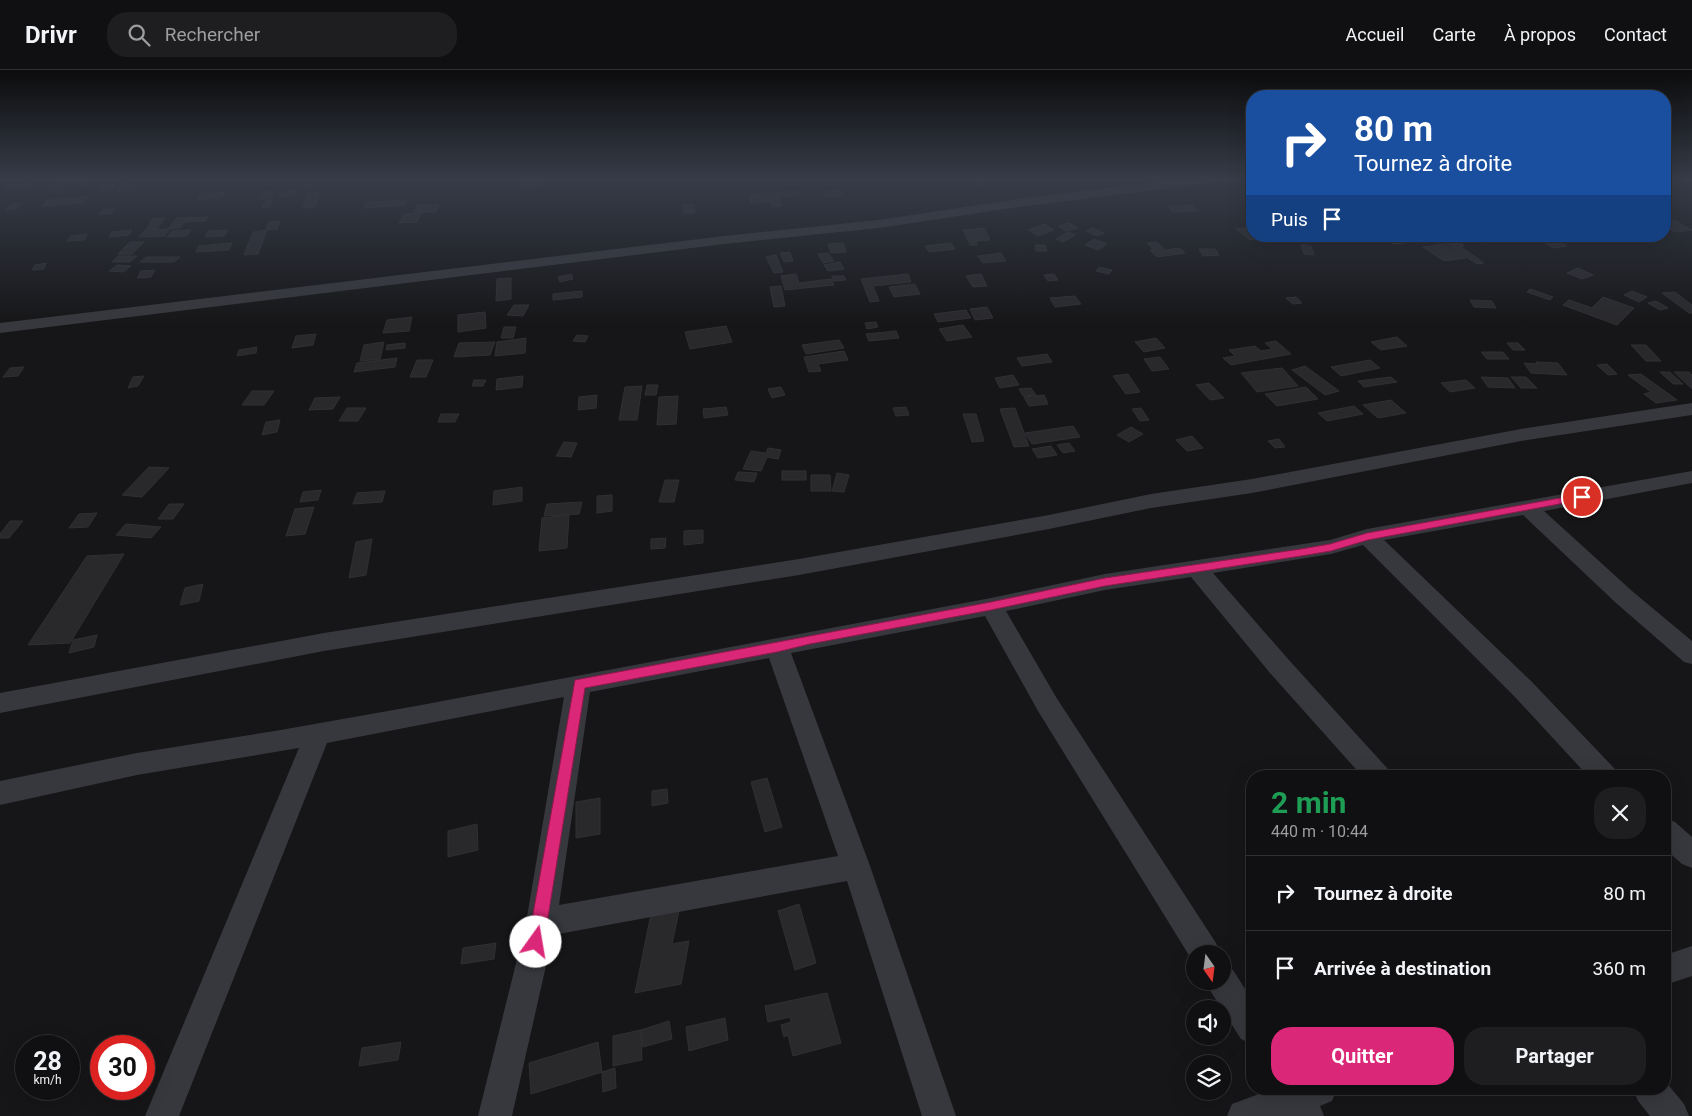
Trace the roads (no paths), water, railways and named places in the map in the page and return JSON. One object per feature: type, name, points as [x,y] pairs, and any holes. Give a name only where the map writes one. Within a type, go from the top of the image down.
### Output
[{"type":"street","points":[[0,328],[724,240],[852,227]]},
{"type":"street","points":[[0,703],[324,642],[799,567],[1049,522],[1151,501],[1252,486],[1521,435],[1692,409]]},
{"type":"street","points":[[1,794],[136,764],[318,734],[991,606],[1105,582],[1313,550],[1367,536],[1692,477]]},
{"type":"street","points":[[1527,507],[1624,597],[1692,655]]},
{"type":"street","points":[[1367,536],[1523,689],[1599,770]]},
{"type":"street","points":[[1196,568],[1279,666],[1373,770]]},
{"type":"street","points":[[991,606],[1047,704],[1199,945]]},
{"type":"street","points":[[777,647],[856,866],[939,1116]]},
{"type":"street","points":[[495,1116],[541,923],[579,684]]},
{"type":"street","points":[[162,1116],[318,734]]},
{"type":"street","points":[[1671,836],[1692,855]]},
{"type":"street","points":[[541,923],[856,866]]},
{"type":"street","points":[[1671,968],[1692,961]]},
{"type":"street","points":[[1228,990],[1246,1019]]},
{"type":"street","points":[[1655,1095],[1672,1116]]},
{"type":"street","points":[[1244,1116],[1304,1098]]}]
